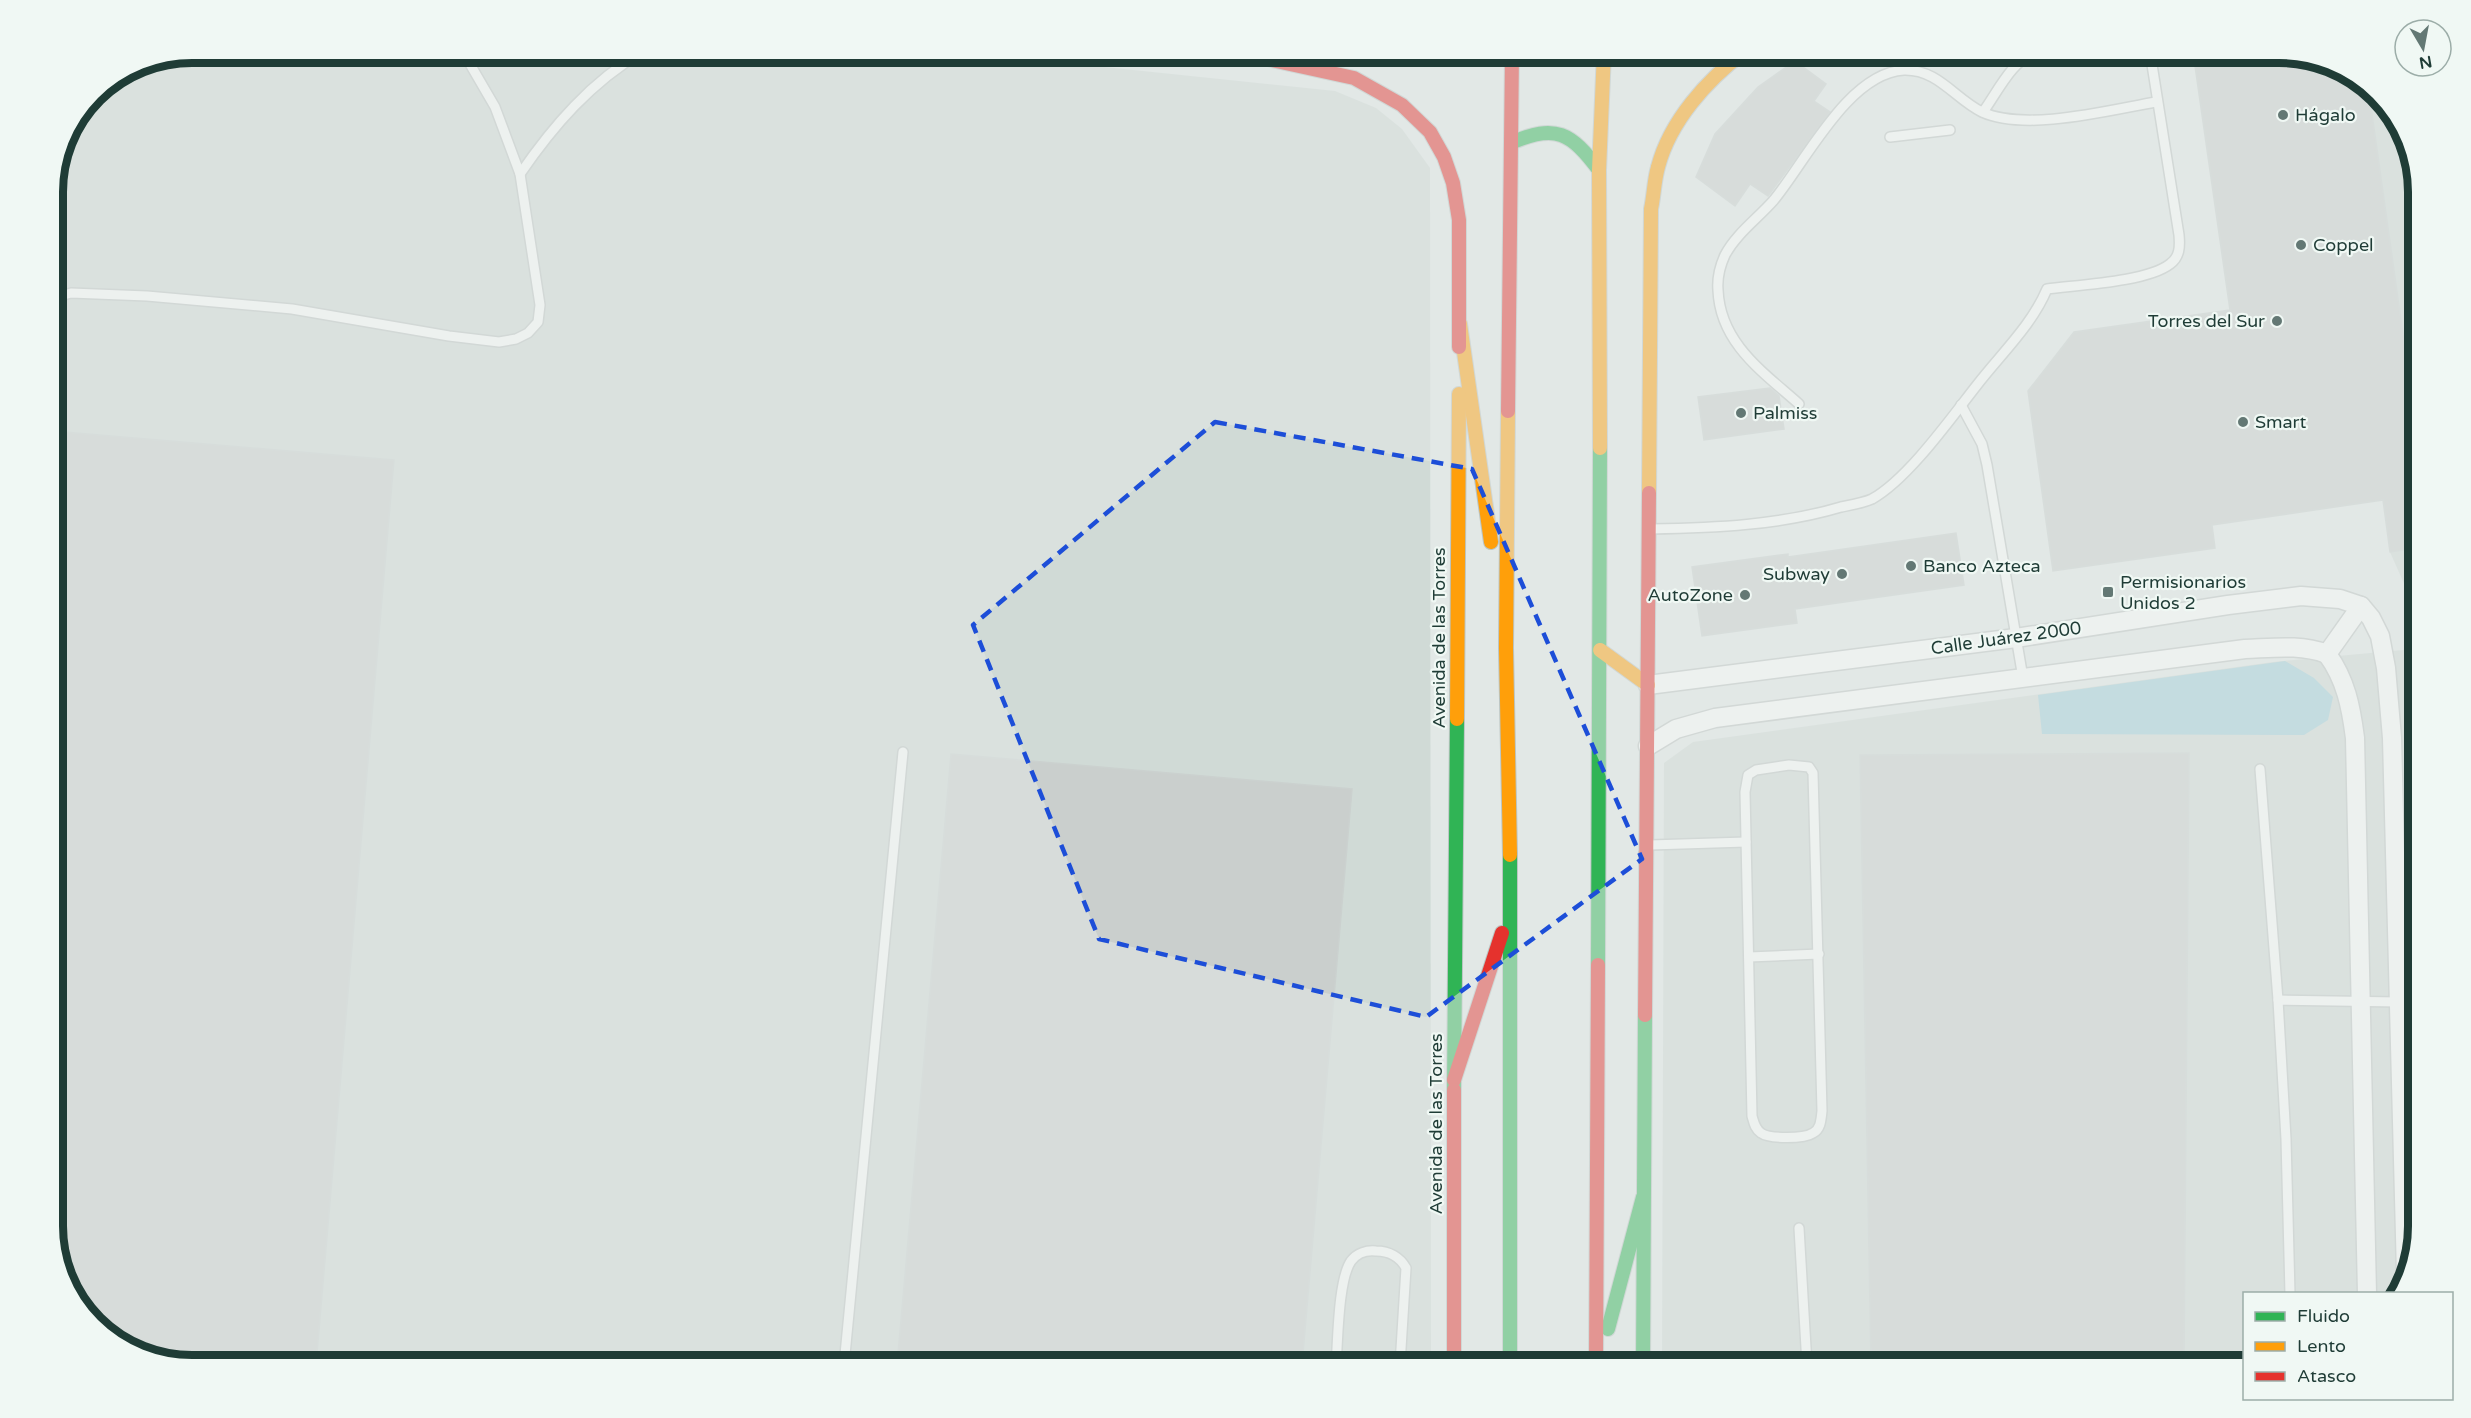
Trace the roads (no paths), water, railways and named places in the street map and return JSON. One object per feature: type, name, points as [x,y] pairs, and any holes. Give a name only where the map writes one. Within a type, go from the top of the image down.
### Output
[{"type":"main road","name":"Avenida de las Torres","points":[[1286,63],[1354,78],[1402,105],[1430,132],[1444,157],[1453,183],[1459,220],[1454,1355]]},
{"type":"main road","points":[[1510,1355],[1511,906],[1506,648],[1512,63]]},
{"type":"main road","points":[[1597,1355],[1599,170],[1604,63]]},
{"type":"main road","points":[[1643,1355],[1651,209],[1658,166],[1672,136],[1691,104],[1732,63]]},
{"type":"main road","points":[[1511,143],[1539,132],[1560,133],[1580,144],[1599,170]]},
{"type":"main road","points":[[1460,324],[1506,648]]},
{"type":"main road","points":[[1600,650],[1648,685]]},
{"type":"main road","points":[[1454,1080],[1511,906]]},
{"type":"main road","points":[[1600,1355],[1643,1197]]},
{"type":"street","name":"Calle Juárez 2000","points":[[1648,685],[2016,638],[2301,596],[2340,599],[2361,606]]},
{"type":"street","points":[[2327,654],[2361,606],[2371,618],[2380,636],[2386,668],[2392,738],[2399,1002],[2408,1057]]},
{"type":"street","points":[[1648,746],[1676,729],[1714,718],[2245,649],[2291,646],[2312,648],[2327,654],[2344,683],[2351,706],[2355,738],[2367,1292]]},
{"type":"street","points":[[2407,1243],[2408,1211]]},
{"type":"lane","points":[[63,295],[71,293],[147,296],[281,308],[499,342],[516,339],[528,333],[538,322],[540,305],[520,174],[495,107],[469,63]]},
{"type":"lane","points":[[520,174],[541,143],[566,113],[596,85],[627,63]]},
{"type":"lane","points":[[1983,112],[2018,63]]},
{"type":"lane","points":[[1649,529],[1695,528],[1816,515],[1872,499],[1897,479],[1933,440],[2031,319],[2047,289],[2116,280],[2150,273],[2170,264],[2180,247],[2179,235],[2151,63]]},
{"type":"lane","points":[[1799,404],[1743,354],[1725,328],[1719,301],[1718,278],[1729,249],[1773,201],[1848,102],[1881,75],[1904,70],[1922,73],[1942,82],[1983,112],[2025,121],[2156,102]]},
{"type":"lane","points":[[1890,137],[1950,130]]},
{"type":"lane","points":[[1961,405],[1982,444],[1988,465],[2023,678]]},
{"type":"lane","points":[[845,1355],[903,752]]},
{"type":"lane","points":[[1789,765],[1809,767],[1813,773],[1819,954],[1822,1112],[1819,1126],[1813,1133],[1785,1137],[1762,1134],[1756,1128],[1752,1116],[1745,792],[1748,776],[1756,770],[1789,765]]},
{"type":"lane","points":[[2260,769],[2286,1139],[2290,1292]]},
{"type":"lane","points":[[1648,845],[1746,842]]},
{"type":"lane","points":[[1749,957],[1819,954]]},
{"type":"lane","points":[[2278,1000],[2399,1002]]},
{"type":"lane","points":[[1799,1228],[1806,1355]]},
{"type":"lane","points":[[1337,1355],[1345,1274],[1355,1256],[1364,1252],[1377,1251],[1390,1253],[1401,1260],[1406,1268],[1401,1355]]},
{"type":"water","points":[[2285,661],[2314,678],[2333,697],[2328,720],[2304,735],[2042,734],[2038,695]]},
{"type":"place","name":"Hágalo","points":[[2283,115]]},
{"type":"place","name":"Coppel","points":[[2301,245]]},
{"type":"place","name":"Torres del Sur","points":[[2277,321]]},
{"type":"place","name":"Palmiss","points":[[1741,413]]},
{"type":"place","name":"Smart","points":[[2243,422]]},
{"type":"place","name":"Banco Azteca","points":[[1911,566]]},
{"type":"place","name":"Subway","points":[[1842,574]]},
{"type":"place","name":"Permisionarios Unidos 2","points":[[2108,592]]},
{"type":"place","name":"AutoZone","points":[[1745,595]]}]
